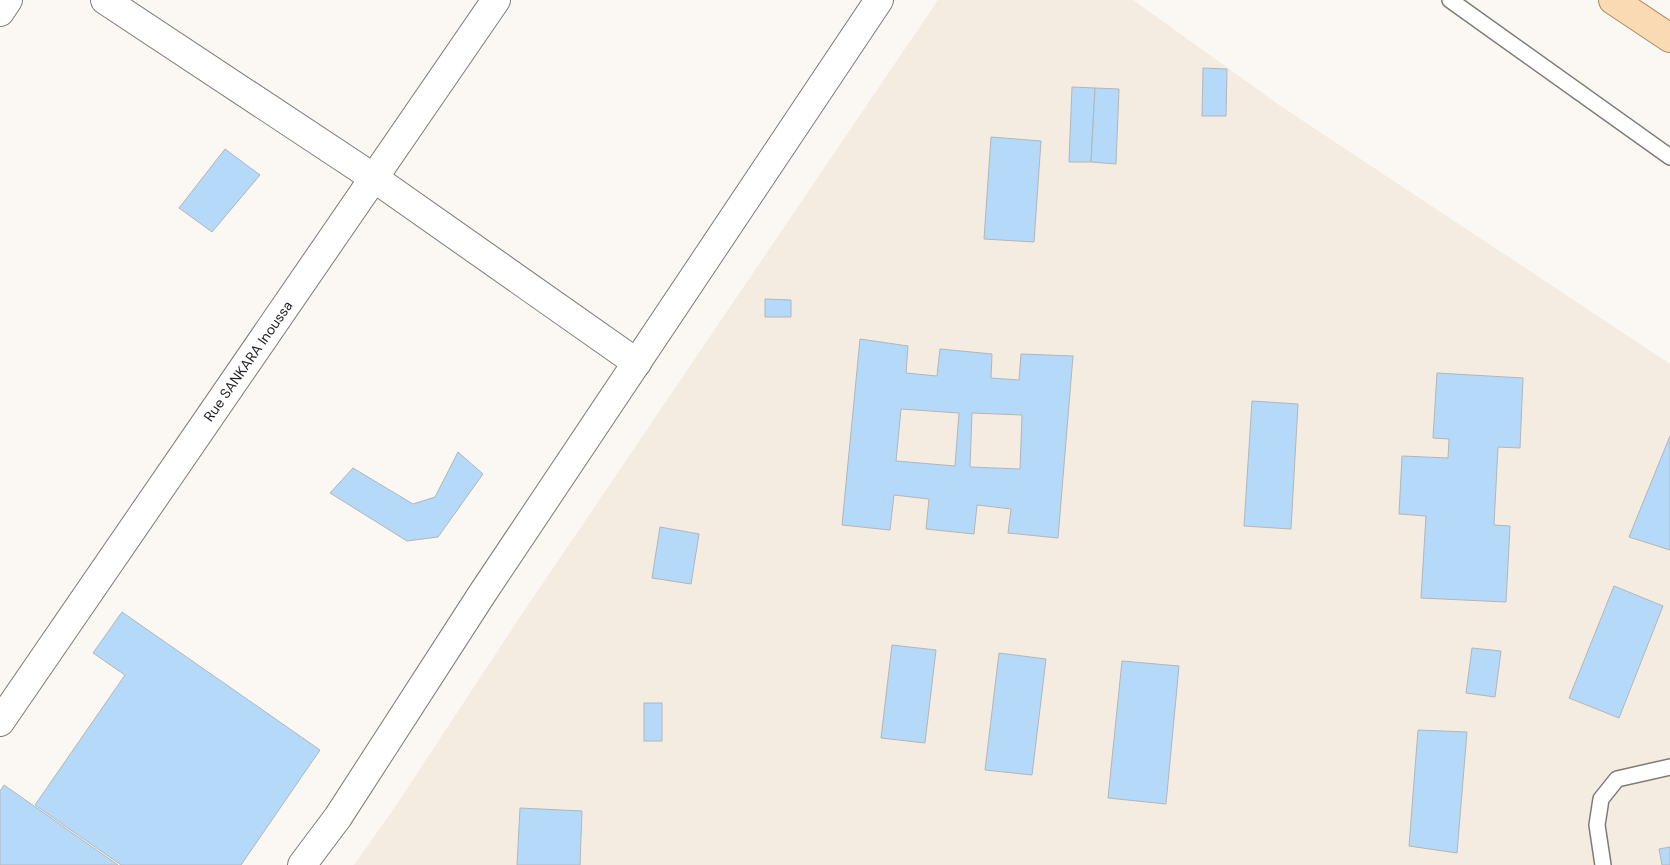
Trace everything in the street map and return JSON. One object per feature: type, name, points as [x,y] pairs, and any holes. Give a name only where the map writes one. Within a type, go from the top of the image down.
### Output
[{"type":"main road","points":[[1613,0],[1670,38]]},
{"type":"street","points":[[0,12],[8,0]]},
{"type":"street","points":[[106,0],[374,178],[637,362]]},
{"type":"street","name":"Rue SANKARA Inoussa","points":[[0,722],[496,0]]},
{"type":"street","points":[[302,865],[338,817],[482,594],[879,0]]},
{"type":"lane","points":[[1450,0],[1670,157]]},
{"type":"lane","points":[[1603,865],[1596,825],[1601,799],[1617,779],[1670,767]]},
{"type":"shaded area","points":[[938,0],[1133,0],[1282,107],[1670,364],[1670,865],[354,865],[395,807],[520,617]]},
{"type":"building","points":[[1203,68],[1227,69],[1226,116],[1202,116]]},
{"type":"building","points":[[1072,87],[1095,88],[1091,162],[1069,162]]},
{"type":"building","points":[[1095,88],[1119,89],[1116,164],[1091,162]]},
{"type":"building","points":[[991,137],[1041,141],[1034,242],[984,239]]},
{"type":"building","points":[[225,149],[260,175],[212,232],[179,208]]},
{"type":"building","points":[[765,299],[791,300],[791,317],[765,317]]},
{"type":"building","points":[[860,339],[908,346],[906,373],[937,376],[940,349],[992,354],[991,378],[1019,380],[1021,354],[1073,356],[1058,538],[1008,533],[1011,509],[977,505],[974,534],[926,529],[929,499],[894,495],[890,530],[842,525]],"holes":[[[901,409],[959,413],[955,466],[896,461]],[[972,413],[1022,415],[1020,469],[970,467]]]},
{"type":"building","points":[[1437,373],[1523,378],[1520,448],[1498,447],[1494,525],[1510,526],[1506,602],[1421,598],[1426,516],[1399,514],[1402,456],[1448,458],[1449,439],[1433,438]]},
{"type":"building","points":[[1252,401],[1298,404],[1291,529],[1244,526]]},
{"type":"building","points":[[1670,436],[1670,550],[1629,537]]},
{"type":"building","points":[[458,452],[483,474],[438,537],[407,541],[330,493],[353,468],[413,504],[435,497]]},
{"type":"building","points":[[660,527],[699,534],[691,584],[652,578]]},
{"type":"building","points":[[1614,586],[1663,606],[1619,718],[1569,698]]},
{"type":"building","points":[[122,612],[320,750],[241,865],[121,865],[35,805],[125,675],[93,653]]},
{"type":"building","points":[[892,645],[936,650],[925,743],[881,738]]},
{"type":"building","points":[[1472,648],[1501,651],[1495,697],[1466,693]]},
{"type":"building","points":[[999,653],[1046,659],[1032,775],[985,770]]},
{"type":"building","points":[[1122,661],[1179,666],[1166,804],[1108,798]]},
{"type":"building","points":[[644,703],[662,703],[662,741],[644,741]]},
{"type":"building","points":[[1418,730],[1467,732],[1457,853],[1409,846]]},
{"type":"building","points":[[4,785],[118,865],[0,865],[0,791]]},
{"type":"building","points":[[520,808],[582,811],[580,865],[517,865]]},
{"type":"building","points":[[1670,847],[1670,865],[1662,865],[1659,849]]}]
